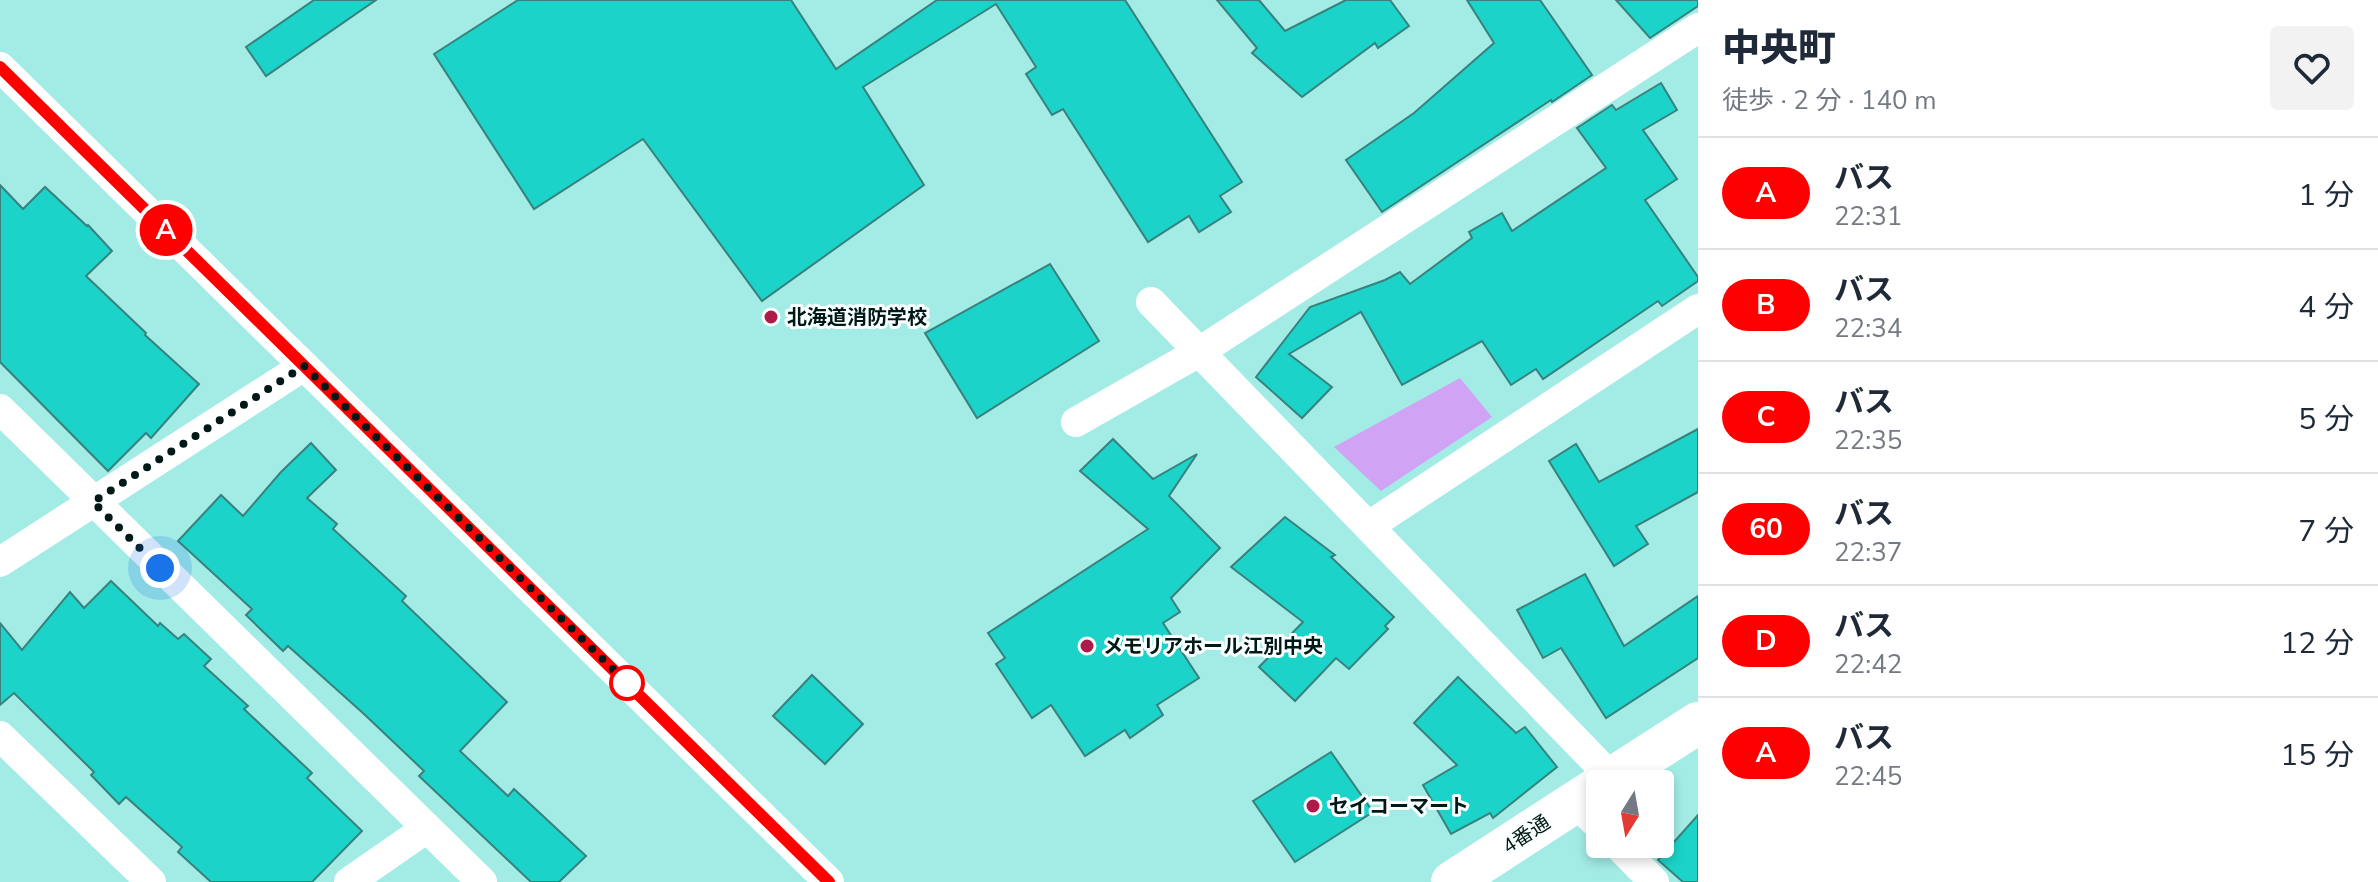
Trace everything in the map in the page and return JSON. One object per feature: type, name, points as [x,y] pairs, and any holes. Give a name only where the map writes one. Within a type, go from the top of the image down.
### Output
[{"type":"street","points":[[1076,422],[1199,352],[1698,28]]},
{"type":"street","points":[[0,67],[829,882]]},
{"type":"street","points":[[1151,302],[1369,526],[1586,781]]},
{"type":"street","points":[[1369,526],[1698,309]]},
{"type":"street","points":[[0,562],[304,366]]},
{"type":"street","points":[[0,409],[482,882]]},
{"type":"street","name":"4番通","points":[[1633,770],[1698,723]]},
{"type":"street","points":[[0,736],[151,882]]},
{"type":"street","name":"4番通","points":[[1452,882],[1586,802]]},
{"type":"street","points":[[349,882],[427,828]]},
{"type":"street","points":[[1631,858],[1654,882]]},
{"type":"shaded area","points":[[1460,378],[1492,417],[1381,491],[1334,447]]},
{"type":"building","points":[[314,0],[376,0],[266,76],[246,47]]},
{"type":"building","points":[[518,0],[791,0],[836,69],[937,0],[1125,0],[1242,182],[1220,196],[1231,212],[1199,232],[1189,216],[1148,242],[1063,109],[1052,115],[1026,74],[1036,67],[996,4],[863,87],[924,185],[762,301],[643,139],[534,209],[434,54]]},
{"type":"building","points":[[1217,0],[1259,0],[1285,31],[1346,0],[1390,0],[1409,26],[1378,48],[1375,43],[1302,97],[1252,53],[1257,48]]},
{"type":"building","points":[[1467,0],[1540,0],[1592,75],[1382,212],[1346,160],[1414,113],[1494,43]]},
{"type":"building","points":[[1616,0],[1698,0],[1698,6],[1650,38]]},
{"type":"building","points":[[1661,83],[1677,110],[1643,130],[1677,179],[1645,200],[1698,281],[1662,306],[1658,301],[1543,379],[1536,369],[1511,385],[1482,341],[1402,385],[1361,312],[1289,354],[1332,387],[1302,418],[1256,377],[1310,307],[1400,272],[1410,284],[1472,238],[1469,232],[1502,213],[1512,231],[1606,168],[1577,128],[1612,105],[1616,110]]},
{"type":"building","points":[[0,185],[23,209],[45,187],[88,225],[112,251],[86,276],[199,384],[151,438],[146,433],[108,471],[0,362]]},
{"type":"building","points":[[1050,264],[1099,341],[977,418],[925,333]]},
{"type":"building","points":[[1698,429],[1698,492],[1636,526],[1648,544],[1614,566],[1549,461],[1576,444],[1599,482]]},
{"type":"building","name":"メモリアホール江別中央","points":[[1113,439],[1153,479],[1197,454],[1169,496],[1220,548],[1171,598],[1180,612],[1163,623],[1199,678],[1157,705],[1163,715],[1130,738],[1125,730],[1085,756],[1051,705],[1032,718],[996,664],[1005,658],[988,633],[1148,529],[1080,471]]},
{"type":"building","points":[[311,443],[336,470],[307,498],[337,524],[333,529],[406,596],[402,601],[507,702],[460,751],[508,796],[514,789],[586,856],[559,882],[531,882],[419,776],[424,771],[364,714],[288,646],[283,651],[246,615],[252,609],[178,541],[221,495],[243,516]]},
{"type":"building","points":[[1285,517],[1335,555],[1331,557],[1394,617],[1385,626],[1388,629],[1349,669],[1336,658],[1295,701],[1259,667],[1303,622],[1231,567]]},
{"type":"building","points":[[1585,574],[1624,646],[1698,596],[1698,658],[1606,718],[1561,648],[1543,658],[1517,610]]},
{"type":"building","points":[[111,581],[158,626],[160,623],[178,639],[184,634],[211,659],[204,666],[248,706],[244,709],[312,773],[307,778],[362,831],[312,882],[211,882],[178,852],[182,847],[126,797],[119,804],[91,775],[94,772],[14,693],[0,705],[0,623],[22,650],[70,592],[84,608]]},
{"type":"building","points":[[812,675],[863,724],[825,764],[773,716]]},
{"type":"building","points":[[1458,677],[1516,733],[1525,727],[1557,767],[1493,818],[1490,813],[1451,834],[1423,785],[1457,765],[1414,723]]},
{"type":"building","name":"セイコーマート","points":[[1331,752],[1373,812],[1295,862],[1253,801]]},
{"type":"building","points":[[1698,815],[1698,882],[1683,882],[1658,860],[1674,858],[1674,842]]},
{"type":"bus line","name":"A","points":[[0,67],[829,882]]},
{"type":"place","name":"北海道消防学校","points":[[771,317]]},
{"type":"place","name":"メモリアホール江別中央","points":[[1087,646]]},
{"type":"place","name":"セイコーマート","points":[[1313,806]]},
{"type":"route","points":[[160,568],[93,502],[304,366],[627,683]]}]
